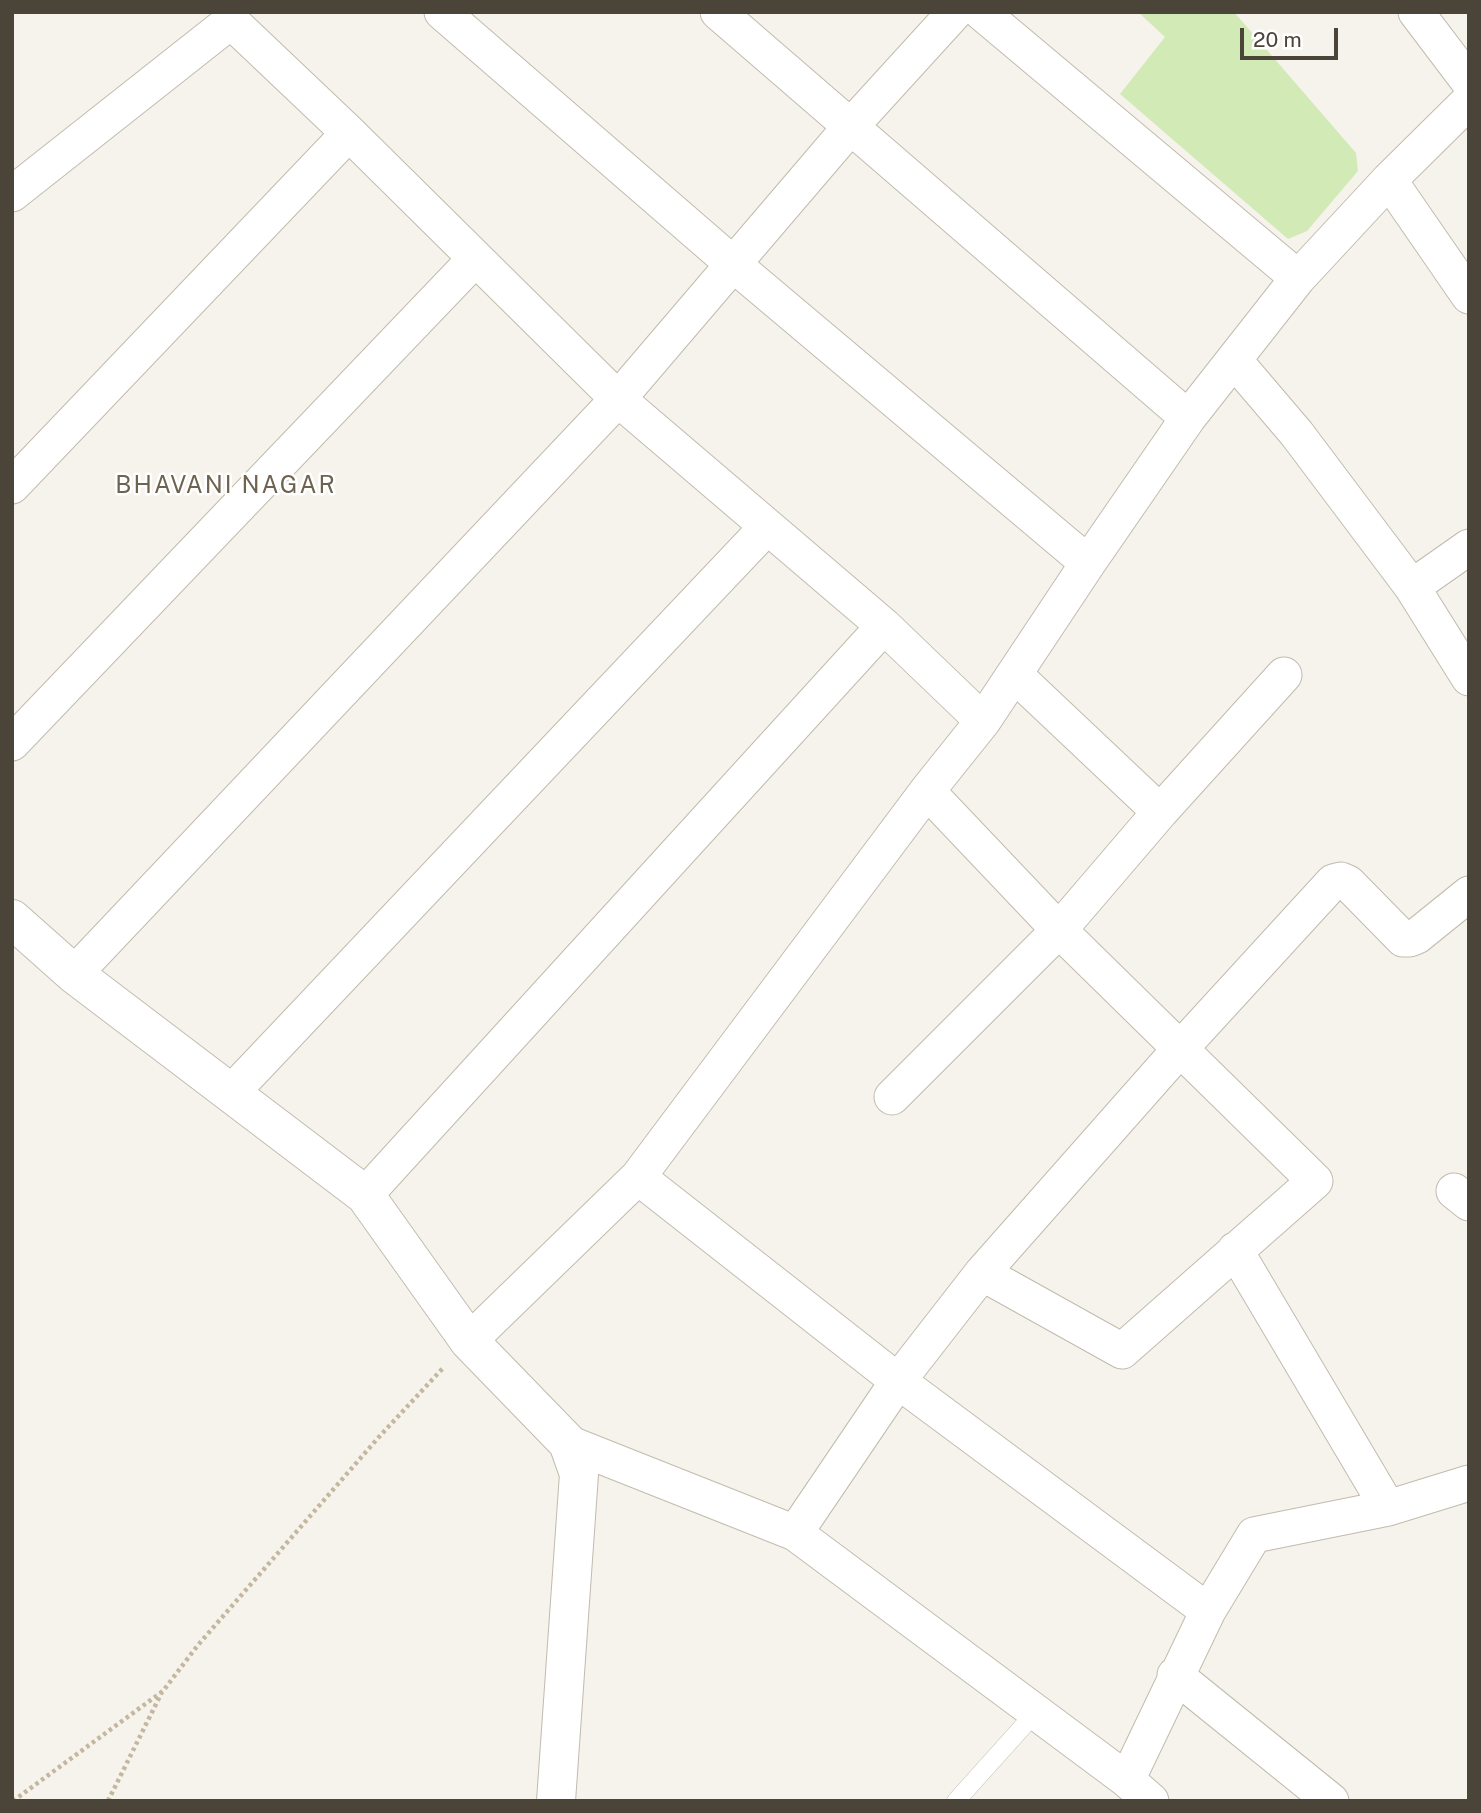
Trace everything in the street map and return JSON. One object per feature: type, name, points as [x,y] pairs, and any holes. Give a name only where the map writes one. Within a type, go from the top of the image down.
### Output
[{"type":"street","points":[[442,12],[733,264],[1088,563]]},
{"type":"street","points":[[718,12],[1188,418]]},
{"type":"street","points":[[74,974],[618,399],[852,125],[955,12]]},
{"type":"street","points":[[981,12],[1298,278]]},
{"type":"street","points":[[1416,12],[1469,82]]},
{"type":"street","points":[[12,194],[231,21],[349,133],[618,399],[884,626],[982,721]]},
{"type":"street","points":[[469,1341],[638,1177],[982,721],[1188,418],[1298,278],[1389,180],[1469,101]]},
{"type":"street","points":[[12,486],[349,133]]},
{"type":"street","points":[[1389,180],[1469,296]]},
{"type":"street","points":[[12,743],[475,259]]},
{"type":"street","points":[[1234,360],[1297,434],[1412,587],[1469,678]]},
{"type":"street","points":[[231,1093],[767,527]]},
{"type":"street","points":[[1412,587],[1469,547]]},
{"type":"street","points":[[365,1195],[884,626]]},
{"type":"street","points":[[1015,675],[1160,812]]},
{"type":"street","points":[[892,1097],[1059,930],[1160,812],[1284,675]]},
{"type":"street","points":[[927,791],[1059,930],[1315,1181],[1122,1351],[982,1273]]},
{"type":"street","points":[[795,1533],[898,1381],[982,1273],[1180,1049],[1333,882],[1340,880],[1348,883],[1403,939],[1417,936],[1469,894]]},
{"type":"street","points":[[12,919],[74,974],[365,1195],[469,1341],[568,1443],[795,1533],[1139,1790],[1175,1675],[1208,1611],[1254,1535],[1388,1508],[1469,1483]]},
{"type":"street","points":[[638,1177],[898,1381],[1208,1611]]},
{"type":"street","points":[[1235,1250],[1388,1508]]},
{"type":"street","points":[[556,1801],[579,1474],[568,1443]]},
{"type":"street","points":[[1175,1675],[1331,1801]]},
{"type":"lane","points":[[956,1801],[1035,1712]]},
{"type":"path","points":[[108,1801],[163,1691],[198,1645],[378,1438],[469,1341]]},
{"type":"path","points":[[13,1801],[163,1691]]},
{"type":"green space","points":[[1138,12],[1234,12],[1356,153],[1358,171],[1307,231],[1288,239],[1120,94],[1165,37]]},
{"type":"district","name":"BHAVANI NAGAR","points":[[226,486]]}]
